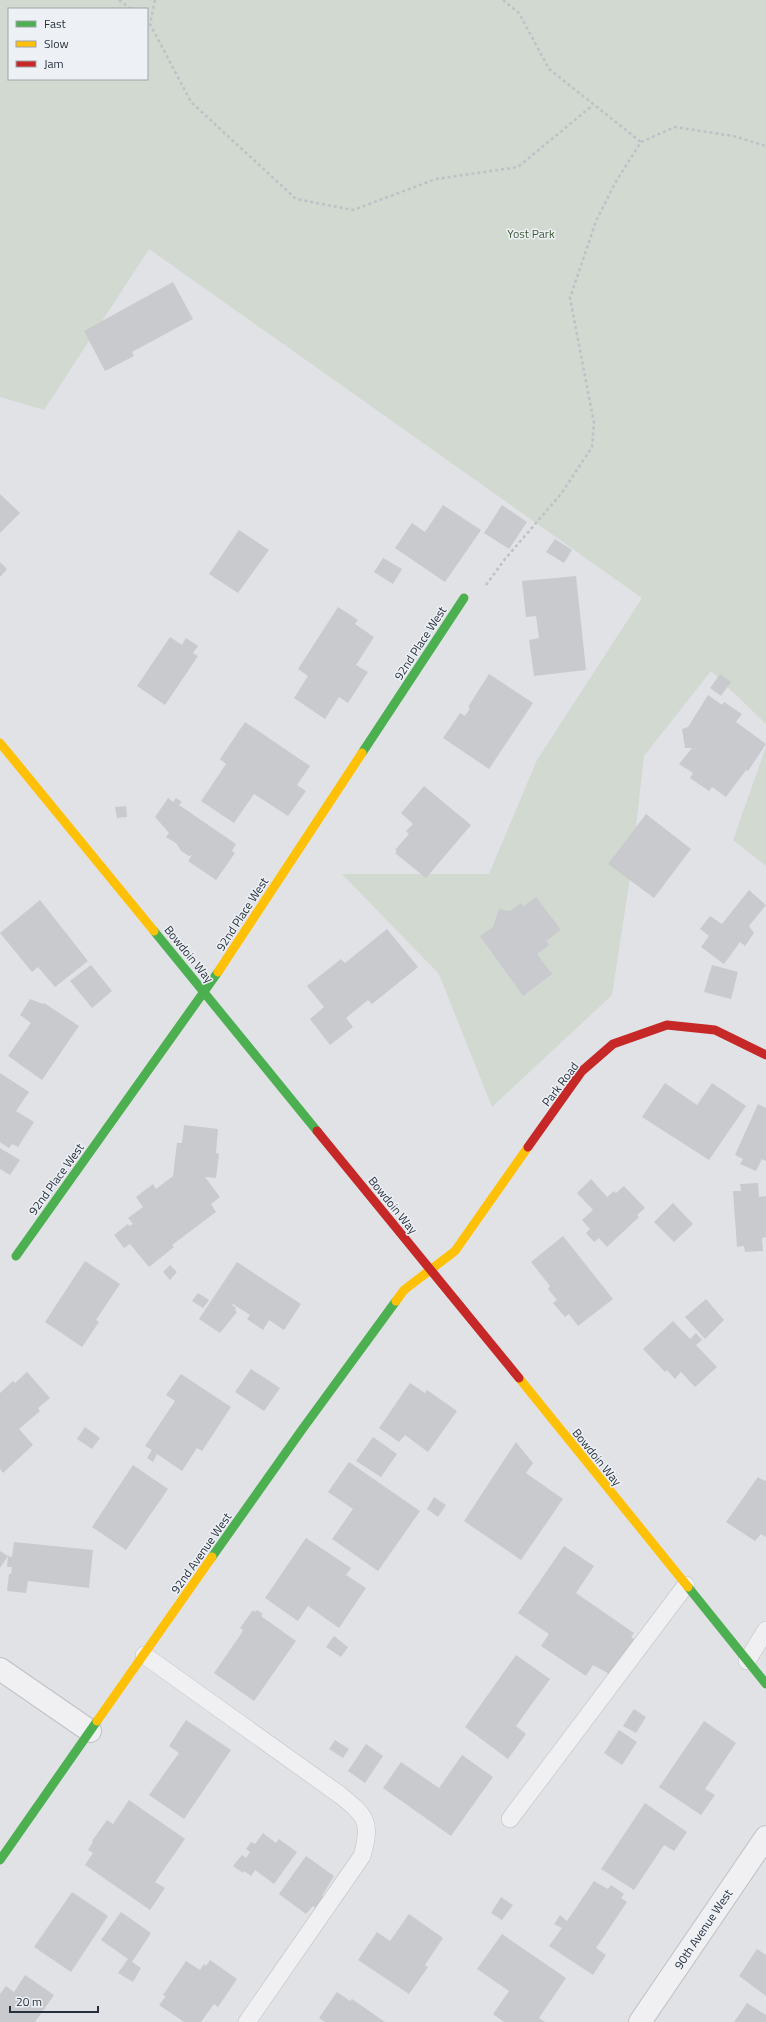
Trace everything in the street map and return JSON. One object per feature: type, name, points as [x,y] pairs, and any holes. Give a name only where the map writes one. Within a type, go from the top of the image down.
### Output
[{"type":"street","name":"92nd Place West","points":[[16,1256],[205,992],[464,598]]},
{"type":"street","name":"Bowdoin Way","points":[[0,742],[205,992],[766,1684]]},
{"type":"street","name":"Park Road","points":[[431,1270],[455,1251],[582,1071],[613,1044],[667,1025],[715,1030],[766,1055]]},
{"type":"street","name":"92nd Avenue West","points":[[0,1860],[301,1430],[404,1290],[431,1270]]},
{"type":"street","points":[[0,1669],[90,1731]]},
{"type":"street","name":"90th Avenue West","points":[[640,2022],[766,1837]]},
{"type":"lane","points":[[510,1820],[686,1585]]},
{"type":"lane","points":[[747,1661],[766,1630]]},
{"type":"lane","points":[[144,1655],[340,1795],[359,1811],[366,1822],[367,1838],[362,1856],[247,2022]]},
{"type":"path","points":[[119,0],[130,8]]},
{"type":"path","points":[[155,0],[148,23],[191,102],[296,199],[353,210],[436,179],[518,167],[593,105]]},
{"type":"path","points":[[503,0],[519,13],[549,69],[641,142]]},
{"type":"path","points":[[464,598],[476,597],[504,559],[561,494],[592,447],[594,423],[570,298],[596,221],[615,183],[641,142],[675,127],[733,136],[766,146]]},
{"type":"green space","name":"Yost Park","points":[[0,0],[766,0],[766,724],[711,671],[644,756],[631,871],[612,995],[492,1107],[439,974],[342,874],[489,874],[537,760],[642,598],[149,249],[44,410],[0,397]]},
{"type":"green space","points":[[766,747],[766,866],[733,840]]},
{"type":"building","points":[[173,282],[193,319],[132,352],[134,356],[105,371],[84,331]]},
{"type":"building","points":[[0,494],[20,513],[0,533]]},
{"type":"building","points":[[443,505],[481,530],[445,582],[395,548],[412,523],[425,532]]},
{"type":"building","points":[[502,505],[527,522],[509,549],[484,533]]},
{"type":"building","points":[[239,530],[269,550],[238,593],[209,574]]},
{"type":"building","points":[[555,539],[572,550],[564,563],[546,552]]},
{"type":"building","points":[[383,558],[402,569],[393,584],[374,572]]},
{"type":"building","points":[[0,562],[7,569],[0,577]]},
{"type":"building","points":[[576,576],[586,670],[534,676],[529,640],[539,638],[536,616],[526,617],[522,581]]},
{"type":"building","points":[[338,607],[358,620],[355,624],[374,637],[356,665],[368,672],[348,703],[339,697],[325,719],[294,698],[308,676],[298,669]]},
{"type":"building","points":[[170,637],[182,645],[186,638],[198,646],[193,653],[198,656],[165,705],[137,686]]},
{"type":"building","points":[[489,674],[533,703],[489,769],[443,738],[460,713],[465,716],[470,708],[468,707]]},
{"type":"building","points":[[720,674],[731,682],[721,696],[710,688]]},
{"type":"building","points":[[708,695],[722,705],[724,702],[742,714],[736,722],[766,744],[748,771],[746,770],[726,797],[712,787],[709,791],[690,778],[693,773],[679,764],[692,748],[685,748],[682,729],[688,727]]},
{"type":"building","points":[[245,722],[310,766],[297,785],[306,791],[288,816],[254,794],[234,823],[201,801],[226,764],[220,759]]},
{"type":"building","points":[[424,786],[471,825],[426,878],[395,853],[397,851],[395,850],[409,834],[406,831],[413,824],[401,813]]},
{"type":"building","points":[[168,798],[173,802],[176,798],[182,802],[179,805],[236,844],[232,851],[235,853],[216,880],[188,861],[192,855],[189,856],[181,851],[177,844],[166,837],[169,833],[155,817]]},
{"type":"building","points":[[126,806],[127,817],[117,818],[115,807]]},
{"type":"building","points":[[646,814],[691,849],[654,898],[608,864]]},
{"type":"building","points":[[749,890],[766,905],[749,926],[754,933],[745,946],[740,942],[724,964],[701,947],[709,936],[700,929],[710,916],[722,924]]},
{"type":"building","points":[[536,897],[561,930],[546,941],[549,945],[537,954],[552,974],[523,996],[480,936],[493,927],[499,909],[510,911],[521,903],[523,907]]},
{"type":"building","points":[[40,900],[88,961],[55,987],[38,967],[32,972],[0,933]]},
{"type":"building","points":[[387,929],[418,967],[372,1004],[368,1000],[346,1018],[353,1027],[330,1045],[310,1019],[324,1007],[307,986],[341,959],[345,963]]},
{"type":"building","points":[[91,965],[112,991],[92,1008],[70,981]]},
{"type":"building","points":[[712,965],[738,972],[731,999],[704,992]]},
{"type":"building","points":[[30,999],[43,1004],[44,1003],[79,1026],[42,1080],[8,1056],[31,1023],[20,1015]]},
{"type":"building","points":[[0,1073],[29,1092],[16,1111],[34,1122],[18,1147],[12,1144],[9,1148],[0,1142]]},
{"type":"building","points":[[665,1083],[697,1105],[712,1083],[746,1106],[709,1160],[642,1117]]},
{"type":"building","points":[[758,1104],[766,1108],[766,1161],[762,1159],[756,1171],[740,1164],[743,1159],[735,1155]]},
{"type":"building","points":[[184,1125],[218,1129],[216,1153],[219,1154],[216,1178],[205,1177],[220,1197],[211,1204],[216,1212],[172,1245],[174,1247],[149,1267],[130,1244],[124,1248],[114,1235],[128,1224],[129,1226],[133,1224],[128,1218],[143,1207],[136,1197],[153,1184],[156,1189],[173,1176],[177,1143],[182,1143]]},
{"type":"building","points":[[0,1148],[20,1160],[10,1175],[0,1169]]},
{"type":"building","points":[[591,1179],[607,1197],[614,1191],[616,1193],[624,1186],[645,1208],[637,1215],[639,1217],[607,1247],[599,1238],[594,1242],[586,1233],[590,1229],[582,1220],[593,1210],[577,1193]]},
{"type":"building","points":[[758,1183],[759,1197],[766,1196],[766,1237],[762,1238],[763,1251],[745,1252],[744,1246],[737,1247],[733,1191],[741,1191],[740,1184]]},
{"type":"building","points":[[673,1203],[693,1224],[674,1242],[654,1222]]},
{"type":"building","points":[[563,1236],[613,1299],[578,1326],[569,1314],[565,1317],[553,1303],[557,1300],[548,1289],[550,1286],[531,1262]]},
{"type":"building","points":[[85,1261],[120,1284],[96,1320],[99,1322],[82,1347],[45,1322]]},
{"type":"building","points":[[237,1262],[301,1304],[284,1330],[269,1320],[263,1330],[247,1319],[250,1315],[233,1304],[232,1305],[236,1308],[235,1310],[237,1312],[220,1333],[199,1319]]},
{"type":"building","points":[[170,1265],[177,1272],[170,1280],[163,1272]]},
{"type":"building","points":[[198,1293],[209,1300],[203,1308],[192,1301]]},
{"type":"building","points":[[706,1299],[724,1320],[705,1339],[685,1317]]},
{"type":"building","points":[[673,1321],[690,1339],[696,1333],[702,1340],[696,1345],[717,1367],[695,1387],[681,1372],[675,1379],[667,1370],[665,1372],[643,1349]]},
{"type":"building","points":[[251,1369],[280,1388],[264,1411],[235,1392]]},
{"type":"building","points":[[27,1372],[50,1398],[38,1408],[40,1411],[19,1429],[33,1445],[3,1473],[0,1469],[0,1393],[13,1381],[15,1383]]},
{"type":"building","points":[[181,1374],[231,1407],[202,1451],[197,1448],[182,1471],[157,1454],[153,1462],[147,1458],[152,1450],[145,1446],[175,1401],[166,1395]]},
{"type":"building","points":[[410,1383],[425,1393],[427,1390],[457,1411],[428,1452],[405,1435],[399,1442],[379,1428]]},
{"type":"building","points":[[85,1427],[100,1438],[92,1449],[77,1439]]},
{"type":"building","points":[[373,1437],[397,1454],[381,1477],[356,1461]]},
{"type":"building","points":[[516,1442],[533,1463],[526,1473],[563,1499],[521,1560],[464,1521]]},
{"type":"building","points":[[349,1462],[420,1511],[378,1571],[332,1539],[353,1509],[328,1492]]},
{"type":"building","points":[[133,1465],[168,1489],[126,1550],[92,1527]]},
{"type":"building","points":[[758,1477],[765,1481],[766,1480],[766,1537],[761,1534],[755,1541],[726,1522]]},
{"type":"building","points":[[434,1497],[446,1505],[438,1517],[427,1509]]},
{"type":"building","points":[[306,1538],[351,1568],[346,1575],[366,1588],[339,1628],[308,1606],[298,1621],[265,1598]]},
{"type":"building","points":[[14,1542],[93,1550],[89,1588],[28,1581],[26,1593],[7,1591],[9,1574],[11,1574],[12,1567],[7,1567],[8,1556],[12,1557]]},
{"type":"building","points":[[564,1546],[594,1566],[576,1593],[634,1633],[631,1637],[637,1641],[613,1676],[593,1665],[586,1676],[541,1646],[549,1634],[518,1613]]},
{"type":"building","points":[[0,1551],[8,1556],[0,1568]]},
{"type":"building","points":[[253,1610],[255,1612],[257,1610],[263,1614],[261,1616],[296,1641],[254,1701],[214,1673],[241,1634],[243,1630],[240,1628]]},
{"type":"building","points":[[334,1636],[348,1647],[341,1657],[326,1647]]},
{"type":"building","points":[[516,1655],[550,1679],[516,1726],[526,1734],[508,1759],[465,1727]]},
{"type":"building","points":[[634,1709],[646,1717],[636,1733],[623,1726]]},
{"type":"building","points":[[186,1720],[231,1750],[184,1819],[149,1795],[179,1753],[169,1746]]},
{"type":"building","points":[[704,1721],[736,1743],[705,1789],[715,1795],[701,1815],[659,1787]]},
{"type":"building","points":[[619,1730],[637,1742],[622,1765],[604,1753]]},
{"type":"building","points":[[335,1740],[349,1749],[343,1758],[329,1749]]},
{"type":"building","points":[[366,1744],[383,1756],[365,1783],[348,1771]]},
{"type":"building","points":[[462,1755],[493,1777],[451,1836],[383,1788],[401,1762],[439,1788]]},
{"type":"building","points":[[129,1800],[185,1839],[155,1882],[165,1888],[150,1910],[85,1865],[93,1853],[88,1850],[93,1842],[92,1841],[107,1820],[113,1824]]},
{"type":"building","points":[[645,1803],[687,1832],[674,1851],[664,1845],[634,1890],[601,1869]]},
{"type":"building","points":[[263,1833],[276,1843],[279,1839],[297,1852],[274,1884],[255,1870],[251,1876],[244,1871],[243,1873],[233,1866],[242,1855],[246,1858],[250,1852],[246,1849],[251,1842],[255,1844]]},
{"type":"building","points":[[306,1856],[334,1876],[322,1896],[328,1900],[319,1911],[313,1906],[306,1914],[279,1894]]},
{"type":"building","points":[[594,1881],[608,1889],[611,1885],[624,1894],[621,1898],[627,1902],[596,1948],[606,1955],[593,1975],[549,1946],[562,1928],[554,1924],[560,1915],[567,1921]]},
{"type":"building","points":[[72,1892],[108,1916],[71,1972],[34,1947]]},
{"type":"building","points":[[501,1897],[513,1905],[502,1920],[491,1913]]},
{"type":"building","points":[[121,1912],[151,1933],[132,1962],[141,1968],[133,1982],[118,1973],[128,1959],[101,1940]]},
{"type":"building","points":[[409,1914],[443,1938],[425,1965],[428,1967],[409,1994],[358,1960],[377,1932],[390,1941]]},
{"type":"building","points":[[502,1934],[566,1978],[539,2018],[545,2022],[504,2022],[493,2014],[509,1991],[477,1969]]},
{"type":"building","points":[[757,1949],[766,1955],[766,1996],[739,1976]]},
{"type":"building","points":[[210,1960],[237,1979],[218,2007],[214,2004],[201,2022],[184,2022],[159,2005],[166,1996],[163,1995],[186,1961],[200,1970],[204,1964],[206,1966]]},
{"type":"building","points":[[25,1975],[54,1995],[35,2022],[0,2022],[0,1994],[6,1986],[14,1992]]},
{"type":"building","points":[[337,1992],[350,2001],[352,1999],[385,2022],[325,2022],[319,2018]]},
{"type":"building","points":[[747,2003],[766,2015],[766,2022],[734,2022]]},
{"type":"traffic: fast","points":[[362,753],[464,598]]},
{"type":"traffic: fast","points":[[154,931],[317,1131]]},
{"type":"traffic: fast","points":[[16,1256],[218,972]]},
{"type":"traffic: fast","points":[[212,1557],[301,1431],[396,1301]]},
{"type":"traffic: fast","points":[[688,1587],[766,1684]]},
{"type":"traffic: fast","points":[[0,1860],[97,1721]]},
{"type":"traffic: slow","points":[[0,743],[154,931]]},
{"type":"traffic: slow","points":[[218,972],[362,753]]},
{"type":"traffic: slow","points":[[396,1301],[404,1290],[455,1251],[528,1147]]},
{"type":"traffic: slow","points":[[519,1378],[688,1587]]},
{"type":"traffic: slow","points":[[97,1721],[212,1557]]},
{"type":"traffic: jam","points":[[528,1147],[582,1071],[613,1044],[667,1025],[715,1030],[766,1055]]},
{"type":"traffic: jam","points":[[317,1131],[519,1378]]}]
